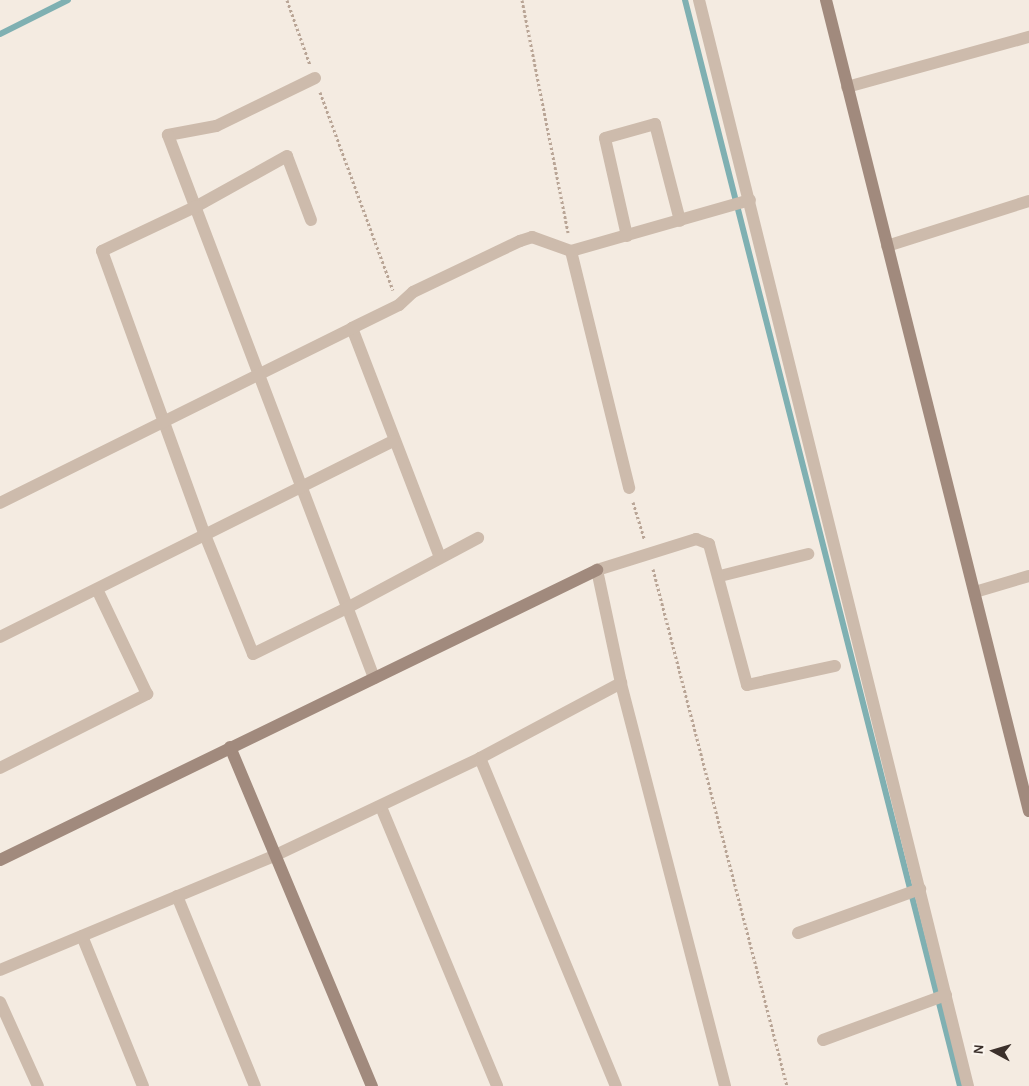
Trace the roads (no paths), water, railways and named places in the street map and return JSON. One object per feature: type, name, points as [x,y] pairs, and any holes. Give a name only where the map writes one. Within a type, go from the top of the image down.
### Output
[{"type":"street","points":[[699,0],[968,1086]]},
{"type":"street","points":[[826,0],[886,246],[1029,808]]},
{"type":"street","points":[[848,87],[1029,37]]},
{"type":"street","points":[[315,78],[216,126],[188,129],[168,135],[197,206],[300,488],[374,678]]},
{"type":"street","points":[[628,236],[605,138],[655,124],[680,221]]},
{"type":"street","points":[[311,220],[288,156],[197,206],[102,252],[206,535],[253,654],[346,609],[478,538]]},
{"type":"street","points":[[0,503],[352,328],[399,304],[414,292],[532,237],[571,251],[750,200]]},
{"type":"street","points":[[886,246],[1029,201]]},
{"type":"street","points":[[571,251],[629,488]]},
{"type":"street","points":[[352,328],[393,441],[440,557]]},
{"type":"street","points":[[0,637],[393,441]]},
{"type":"street","points":[[0,860],[597,570],[648,552],[696,539],[710,544],[720,576],[747,685],[835,666]]},
{"type":"street","points":[[720,576],[808,554]]},
{"type":"street","points":[[597,570],[621,684],[725,1086]]},
{"type":"street","points":[[974,592],[1029,576]]},
{"type":"street","points":[[0,768],[146,694],[97,589]]},
{"type":"street","points":[[0,970],[276,855],[480,758],[621,684]]},
{"type":"street","points":[[230,747],[372,1086]]},
{"type":"street","points":[[480,758],[616,1086]]},
{"type":"street","points":[[381,806],[497,1086]]},
{"type":"street","points":[[798,933],[920,889]]},
{"type":"street","points":[[177,896],[255,1086]]},
{"type":"street","points":[[82,936],[143,1086]]},
{"type":"street","points":[[823,1040],[946,995]]},
{"type":"street","points":[[0,1002],[38,1086]]},
{"type":"waterway","points":[[0,34],[68,0]]},
{"type":"waterway","points":[[685,0],[960,1086]]}]
